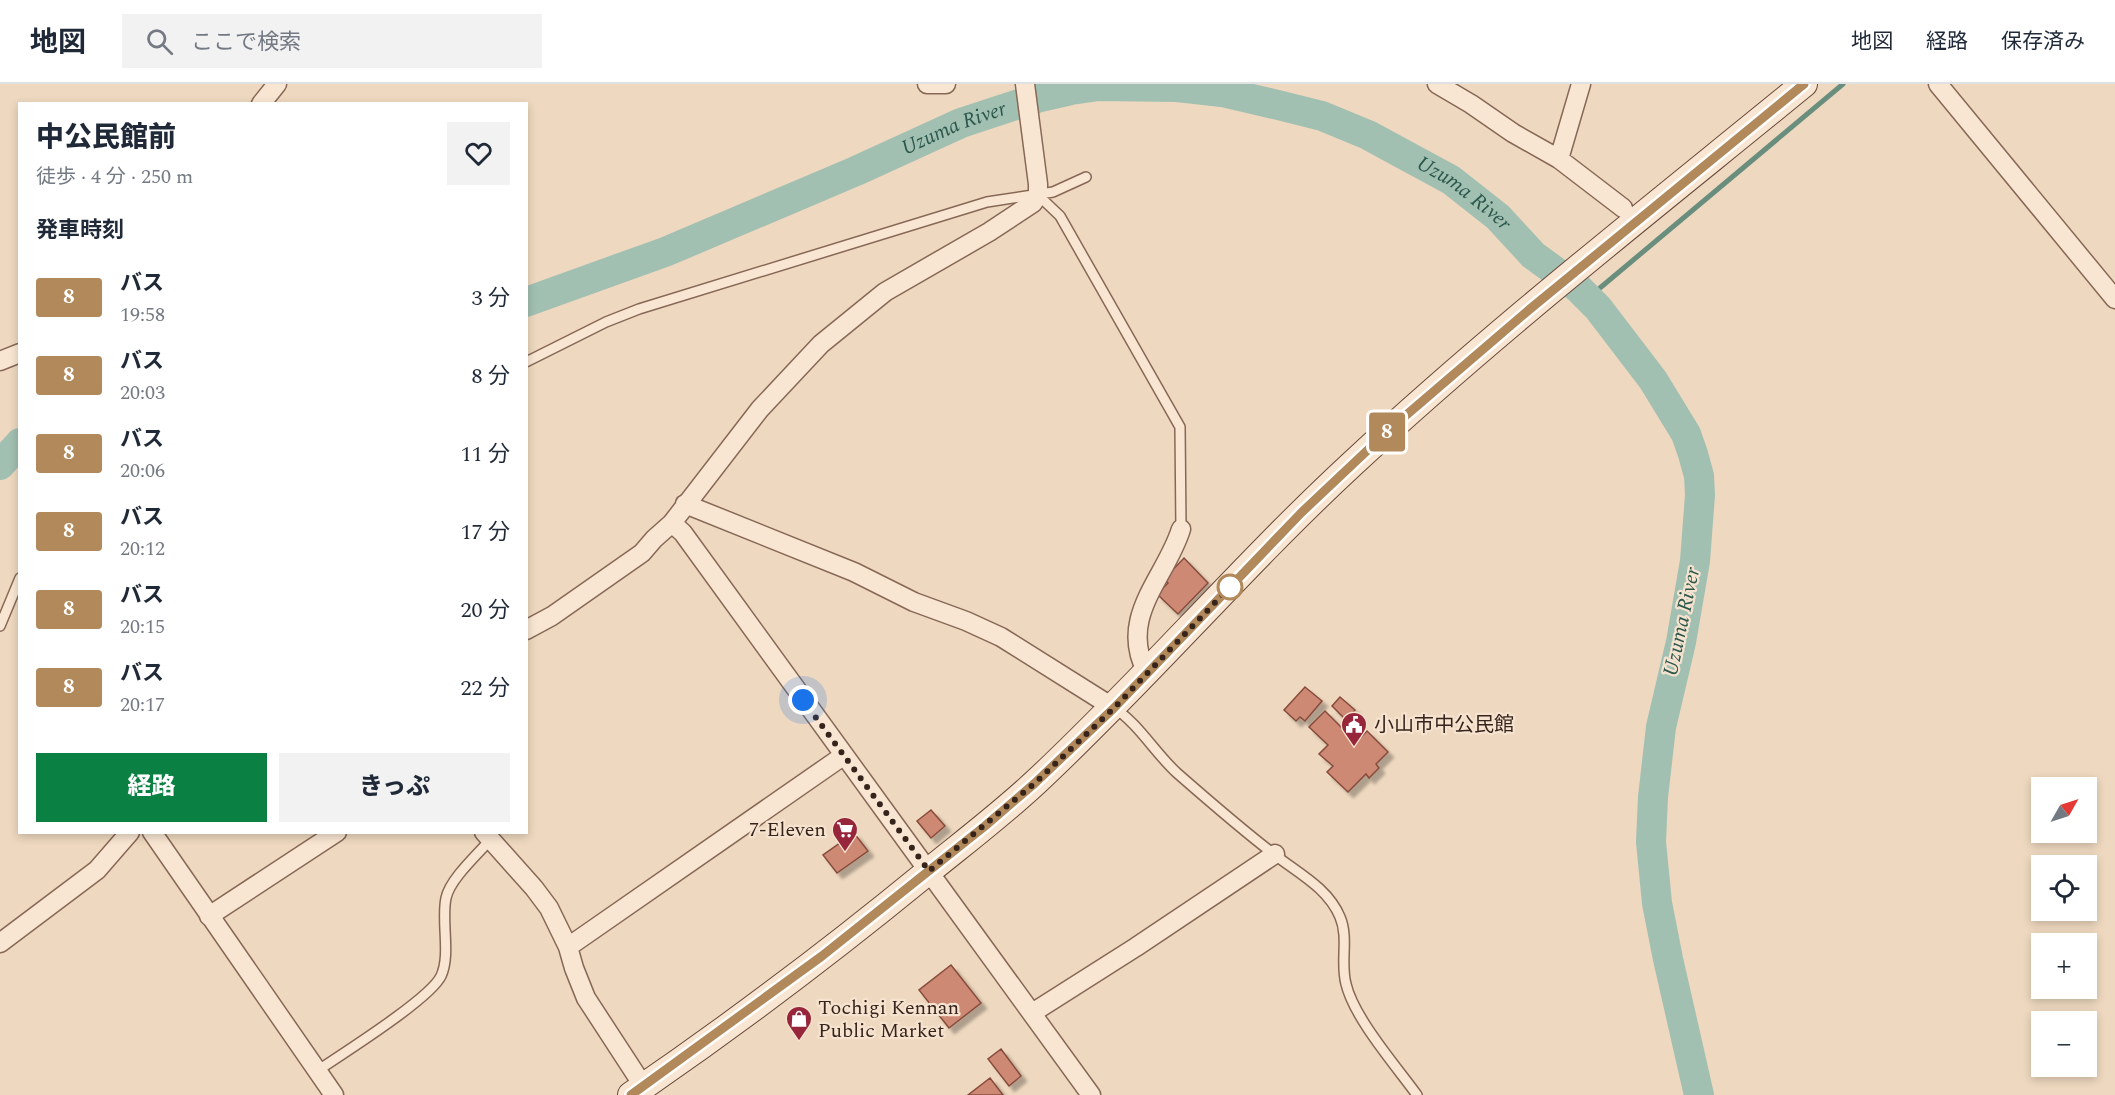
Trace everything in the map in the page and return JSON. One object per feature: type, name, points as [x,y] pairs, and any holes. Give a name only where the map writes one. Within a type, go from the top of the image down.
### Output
[{"type":"main road","points":[[638,1091],[822,956],[1035,783],[1114,708],[1348,467],[1437,387],[1530,309],[1632,213],[1804,84]]},
{"type":"street","points":[[263,102],[277,84]]},
{"type":"street","points":[[927,84],[946,84]]},
{"type":"street","points":[[528,629],[552,616],[642,553],[654,538],[672,523],[760,409],[822,344],[885,292],[989,232],[1033,203],[1038,190],[1025,84]]},
{"type":"street","points":[[1437,84],[1513,133],[1559,159],[1632,213]]},
{"type":"street","points":[[1559,159],[1581,84]]},
{"type":"street","points":[[1938,84],[2115,299]]},
{"type":"street","points":[[0,361],[18,354]]},
{"type":"street","points":[[685,504],[843,567],[914,602],[1001,637],[1114,708]]},
{"type":"street","points":[[672,523],[683,533],[1091,1095]]},
{"type":"street","points":[[1147,672],[1138,650],[1141,610],[1177,542],[1180,529]]},
{"type":"street","points":[[568,947],[843,756]]},
{"type":"street","points":[[0,943],[97,870],[128,834]]},
{"type":"street","points":[[153,834],[334,1095]]},
{"type":"street","points":[[209,916],[334,834]]},
{"type":"street","points":[[487,836],[543,899],[568,947],[586,998],[638,1091]]},
{"type":"street","points":[[1032,1013],[1275,854]]},
{"type":"lane","points":[[528,361],[606,322],[639,309],[987,202],[1038,190],[1053,192],[1086,177]]},
{"type":"lane","points":[[1038,190],[1060,216],[1180,427],[1180,529]]},
{"type":"lane","points":[[0,626],[18,583]]},
{"type":"lane","points":[[1114,708],[1132,721],[1150,745],[1174,770],[1316,885],[1340,917],[1344,934],[1345,981],[1349,996],[1359,1014],[1417,1095]]},
{"type":"lane","points":[[317,1071],[434,987],[442,975],[446,898],[452,883],[487,836]]},
{"type":"building","points":[[1184,558],[1208,583],[1178,614],[1157,594],[1168,583],[1164,579]]},
{"type":"building","points":[[1305,687],[1322,701],[1305,721],[1300,717],[1296,721],[1284,710]]},
{"type":"building","points":[[1340,697],[1355,710],[1346,720],[1332,706]]},
{"type":"building","name":"小山市中公民館","points":[[1325,711],[1356,742],[1367,731],[1388,752],[1376,764],[1379,768],[1369,778],[1366,774],[1348,792],[1327,772],[1333,766],[1319,754],[1328,745],[1309,727]]},
{"type":"building","points":[[931,810],[945,826],[931,838],[917,821]]},
{"type":"building","name":"7-Eleven","points":[[854,833],[868,851],[837,873],[823,855]]},
{"type":"building","points":[[951,965],[981,1003],[949,1028],[919,990]]},
{"type":"building","points":[[1001,1049],[1021,1076],[1009,1086],[988,1059]]},
{"type":"building","points":[[990,1078],[1003,1095],[968,1095]]},
{"type":"waterway","points":[[1588,298],[1843,84]]},
{"type":"waterway","name":"Uzuma River","points":[[528,301],[665,252],[856,171],[961,123],[1040,97],[1099,86],[1177,87],[1222,92],[1322,116],[1368,135],[1451,180],[1498,217],[1533,255],[1578,288],[1598,308],[1653,380],[1686,434],[1699,476],[1700,495],[1695,561],[1681,642],[1661,727],[1653,797],[1651,842],[1657,903],[1699,1095]]},
{"type":"waterway","name":"Uzuma River","points":[[0,465],[18,445]]},
{"type":"bus line","name":"8","points":[[631,1095],[822,956],[985,826],[1035,783],[1114,708],[1348,467],[1437,387],[1804,84]]},
{"type":"place","name":"小山市中公民館","points":[[1354,748]]},
{"type":"place","name":"7-Eleven","points":[[845,853]]},
{"type":"place","name":"Tochigi Kennan Public Market","points":[[799,1042]]},
{"type":"route","points":[[803,700],[929,871],[1035,783],[1114,708],[1230,587]]}]
